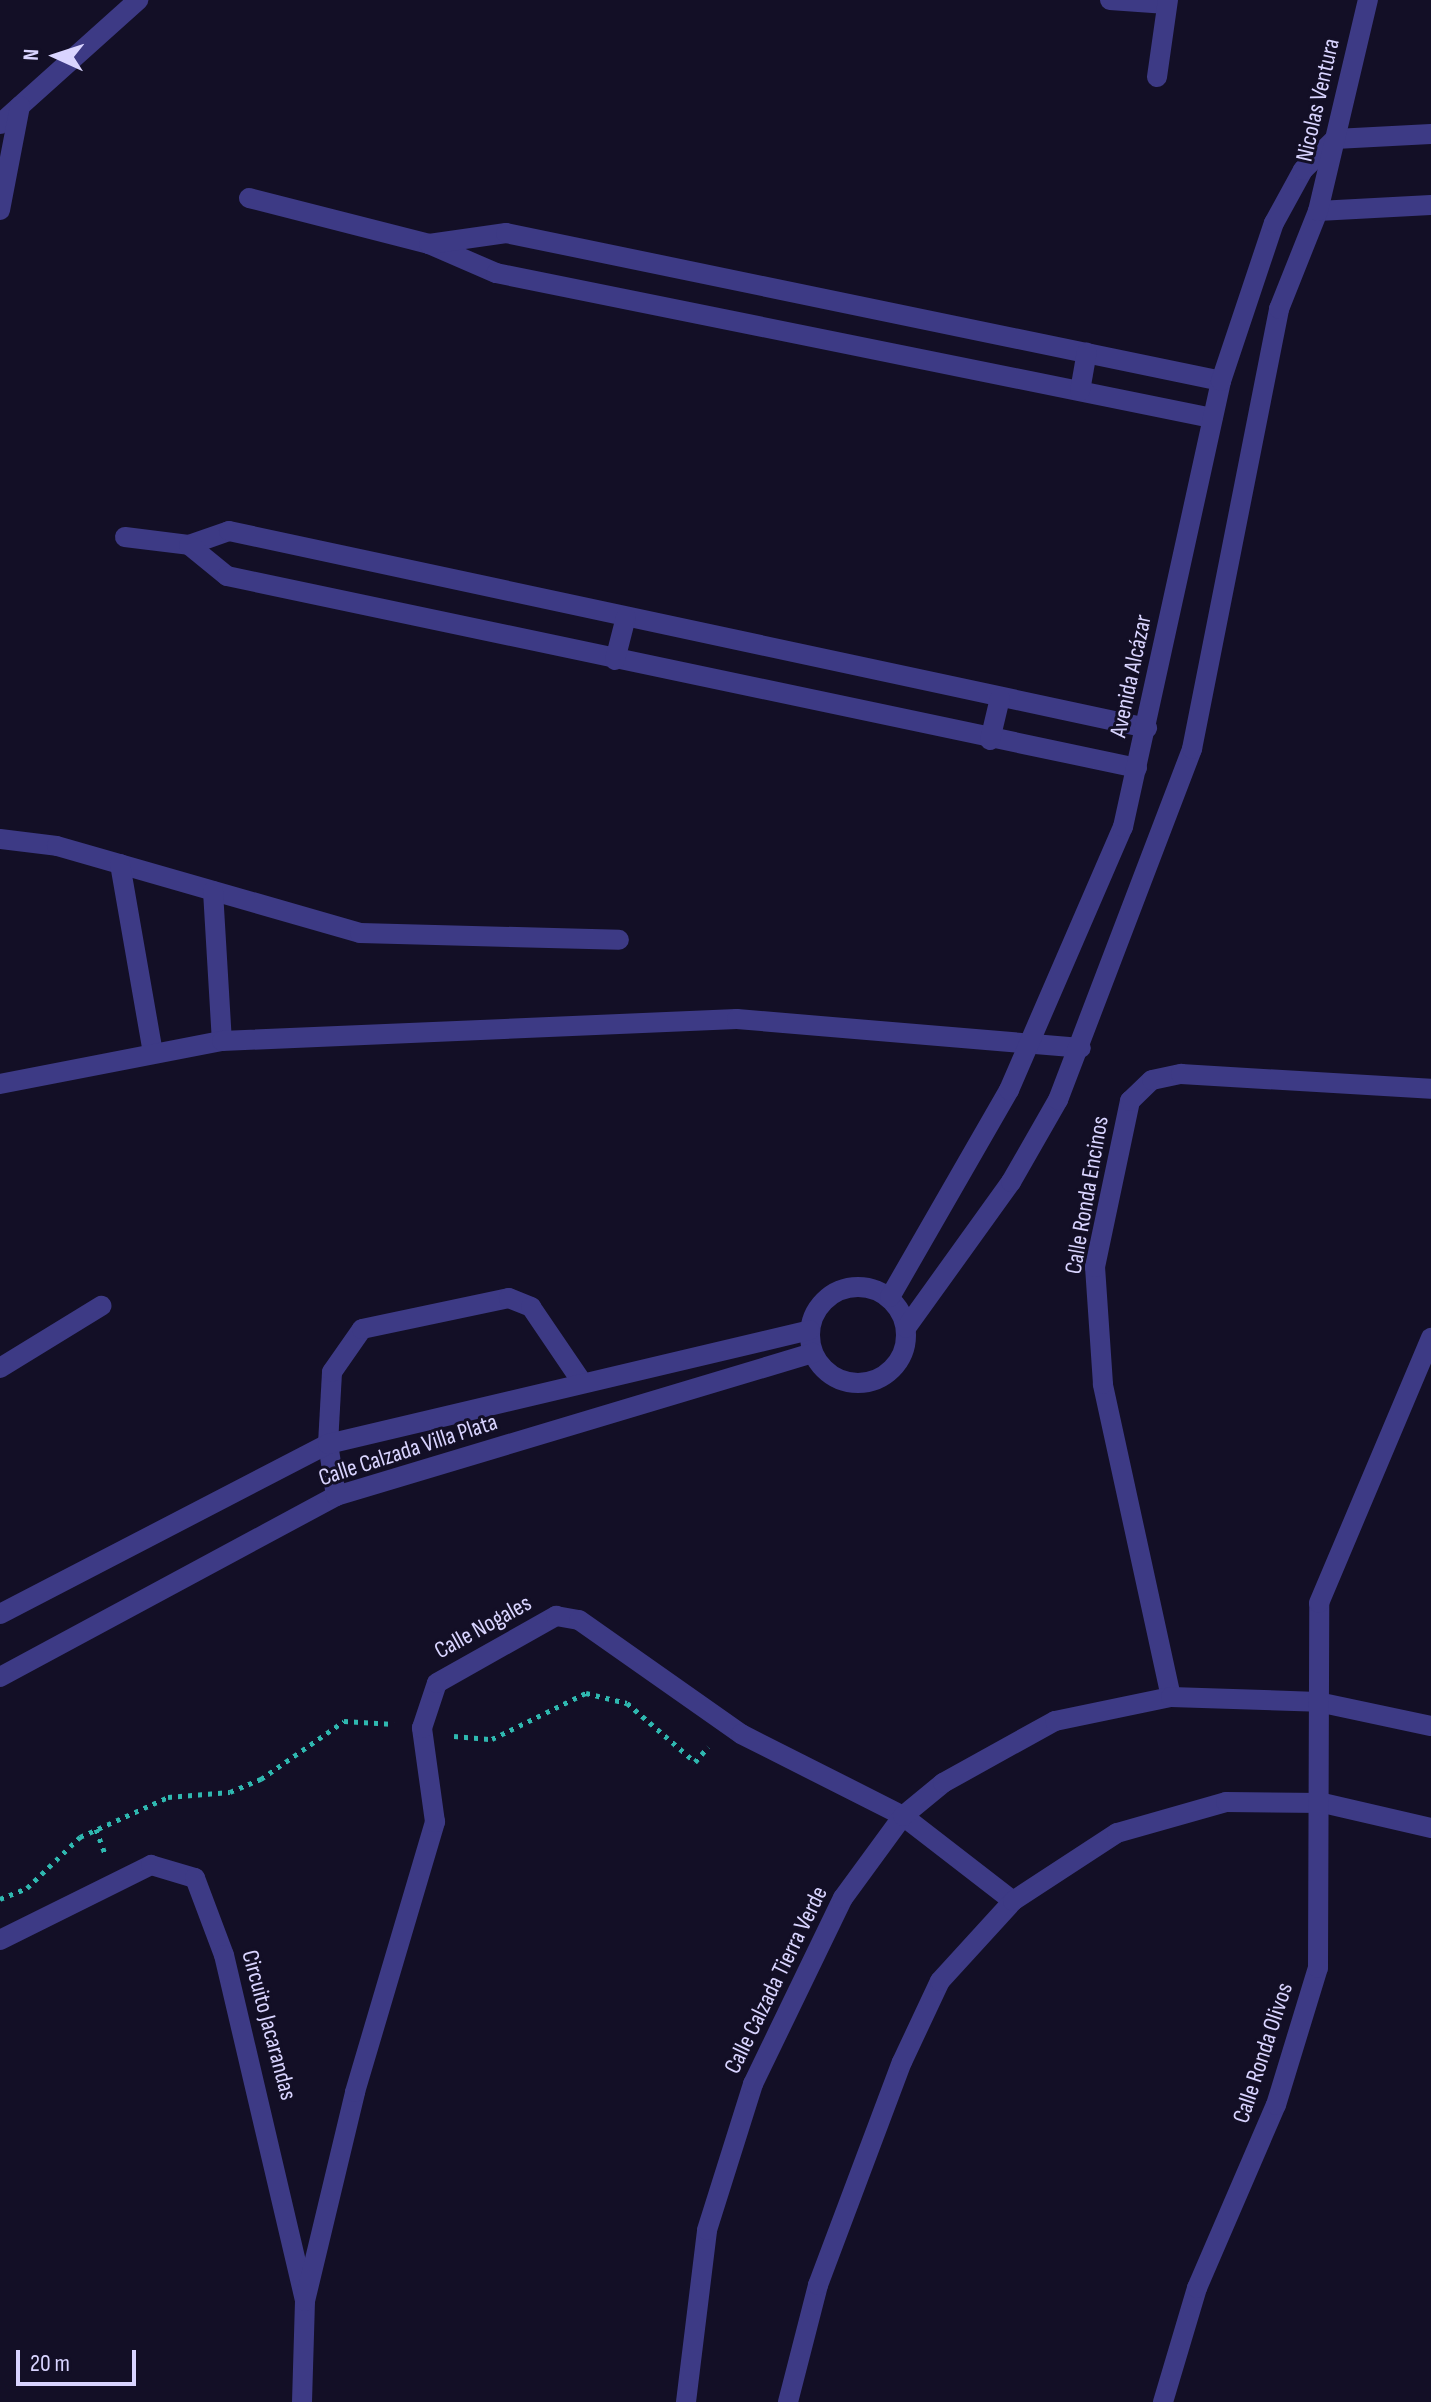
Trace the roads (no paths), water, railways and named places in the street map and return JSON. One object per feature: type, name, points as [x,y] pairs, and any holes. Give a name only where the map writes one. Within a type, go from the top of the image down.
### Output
[{"type":"street","points":[[0,124],[138,0]]},
{"type":"street","points":[[1110,0],[1167,2],[1157,77]]},
{"type":"street","name":"Nicolas Ventura","points":[[1318,211],[1368,0]]},
{"type":"street","points":[[0,210],[20,106]]},
{"type":"street","points":[[1335,139],[1431,134]]},
{"type":"street","name":"Avenida Alcázar","points":[[890,1297],[975,1158],[1123,827],[1221,381],[1274,223],[1303,170],[1335,139]]},
{"type":"street","points":[[249,198],[429,244],[496,273],[1212,418]]},
{"type":"street","points":[[906,1328],[890,1297],[858,1286],[840,1290],[815,1312],[810,1330],[813,1353],[840,1380],[873,1381],[898,1363],[906,1328],[1011,1182],[1081,1048],[1192,749],[1279,309],[1318,211],[1431,205]]},
{"type":"street","points":[[429,244],[506,233],[1221,381]]},
{"type":"street","points":[[1080,391],[1087,353]]},
{"type":"street","points":[[125,537],[189,545],[229,531],[1147,728]]},
{"type":"street","points":[[189,545],[227,576],[990,740],[1137,768]]},
{"type":"street","points":[[615,660],[626,617]]},
{"type":"street","points":[[990,740],[1000,698]]},
{"type":"street","points":[[0,839],[120,864],[360,933],[619,940]]},
{"type":"street","points":[[120,864],[153,1053]]},
{"type":"street","points":[[213,891],[222,1041]]},
{"type":"street","points":[[0,1084],[222,1041],[737,1019],[1081,1048]]},
{"type":"street","name":"Calle Ronda Encinos","points":[[1171,1697],[1103,1384],[1095,1267],[1130,1101],[1152,1080],[1181,1074],[1431,1089]]},
{"type":"street","points":[[336,1496],[328,1444],[332,1372],[362,1329],[509,1298],[531,1307],[582,1382]]},
{"type":"street","points":[[0,1368],[101,1306]]},
{"type":"street","name":"Calle Calzada Villa Plata","points":[[0,1614],[328,1444],[810,1330]]},
{"type":"street","points":[[1318,1702],[1319,1603],[1431,1338]]},
{"type":"street","name":"Calle Calzada Villa Plata","points":[[0,1677],[336,1496],[813,1353]]},
{"type":"street","name":"Calle Nogales","points":[[305,2301],[355,2092],[435,1822],[422,1728],[437,1683],[556,1616],[604,1635],[725,1723],[903,1816],[1013,1901]]},
{"type":"street","name":"Calle Calzada Tierra Verde","points":[[686,2402],[707,2230],[753,2084],[843,1898],[903,1816],[943,1783],[1055,1721],[1171,1697],[1318,1702],[1431,1726]]},
{"type":"street","name":"Calle Ronda Olivos","points":[[1163,2402],[1197,2288],[1276,2105],[1318,1968],[1323,1803],[1318,1702]]},
{"type":"street","points":[[788,2402],[818,2285],[902,2062],[940,1981],[1013,1901],[1117,1833],[1226,1802],[1323,1803],[1431,1828]]},
{"type":"street","name":"Circuito Jacarandas","points":[[0,1940],[151,1865],[195,1878],[228,1970],[305,2301],[302,2402]]}]
